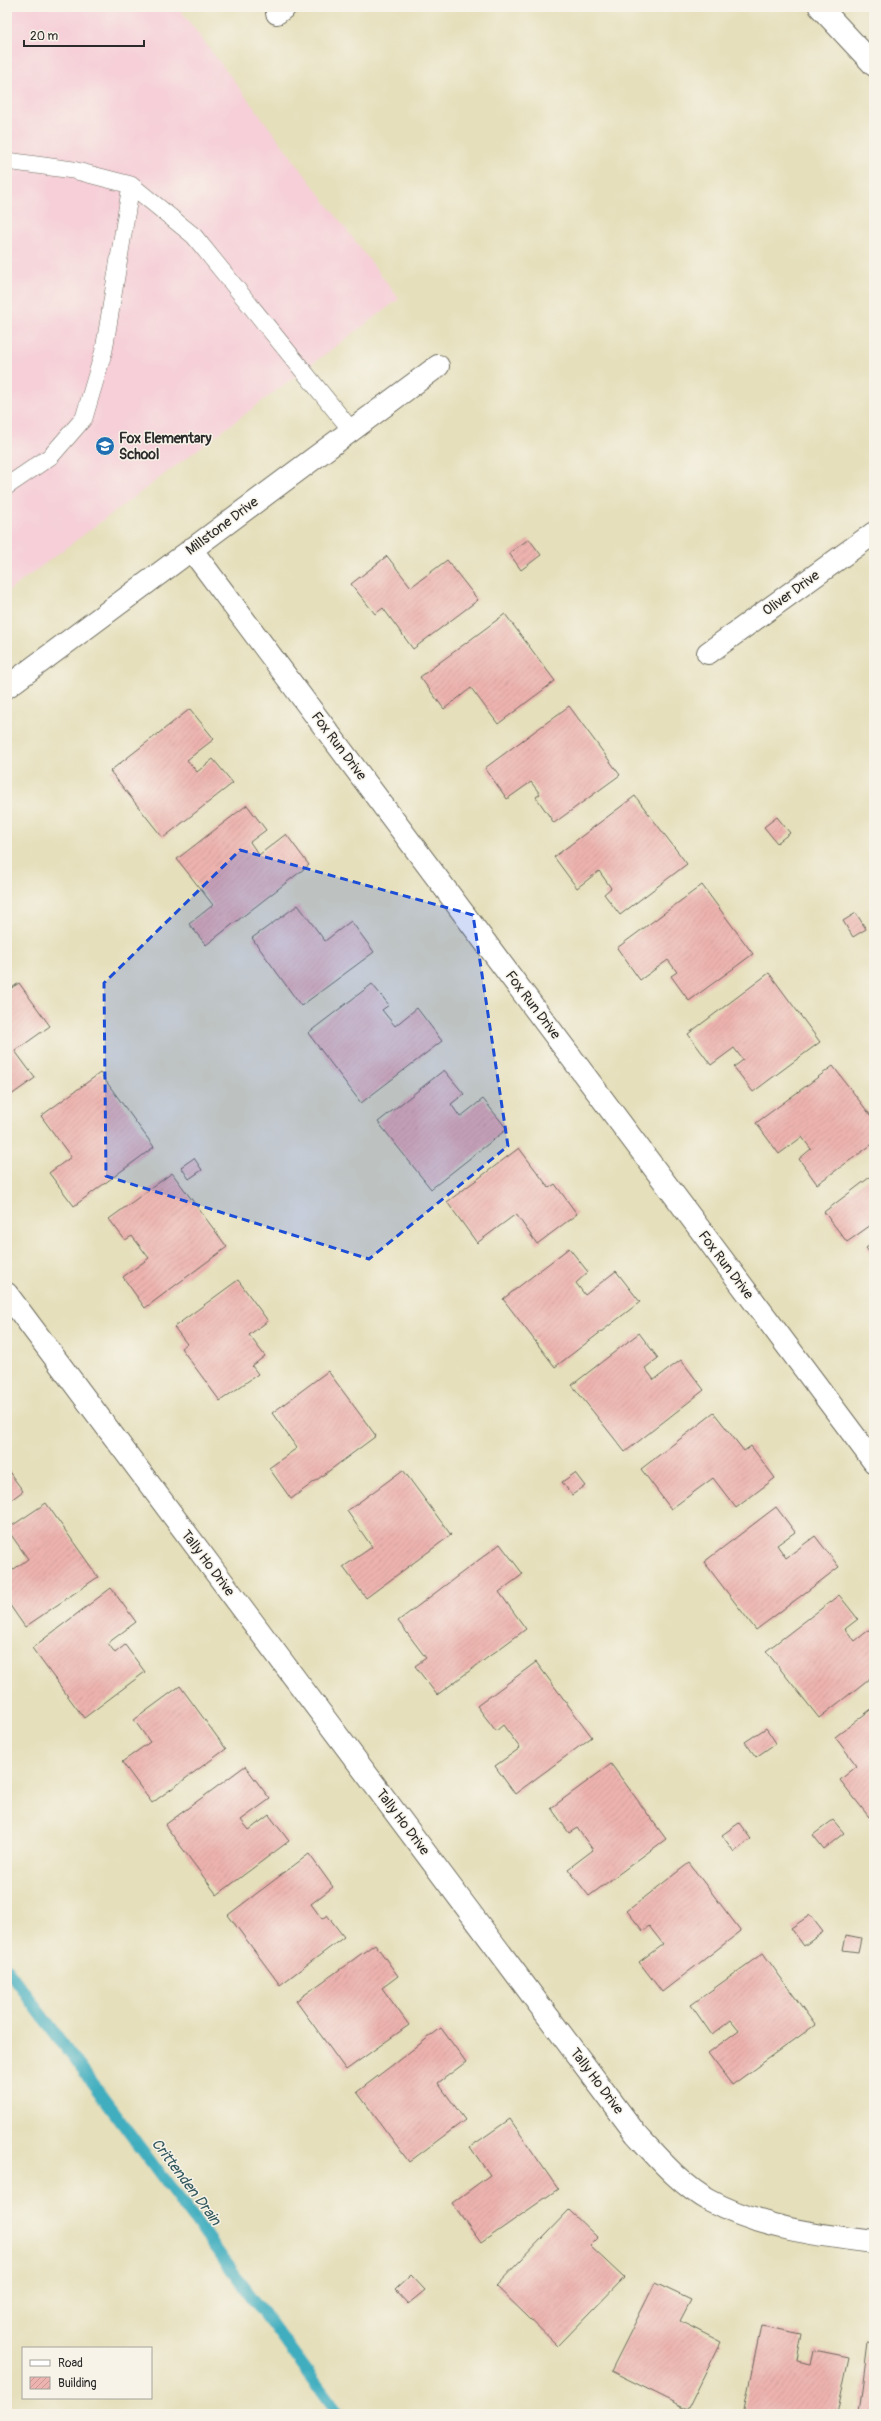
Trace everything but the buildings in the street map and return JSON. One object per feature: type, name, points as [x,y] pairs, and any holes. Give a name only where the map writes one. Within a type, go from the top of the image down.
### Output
[{"type":"street","points":[[820,7],[874,65]]},
{"type":"street","name":"Millstone Drive","points":[[7,687],[191,548],[352,431],[438,366]]},
{"type":"street","name":"Oliver Drive","points":[[708,653],[874,533]]},
{"type":"street","name":"Fox Run Drive","points":[[191,548],[874,1462]]},
{"type":"street","name":"Tally Ho Drive","points":[[7,1294],[645,2144],[669,2170],[709,2200],[752,2219],[802,2233],[874,2242]]},
{"type":"lane","points":[[7,161],[73,170],[131,185],[194,236],[352,431]]},
{"type":"lane","points":[[7,486],[50,456],[84,418],[104,350],[131,185]]},
{"type":"highlighted area","points":[[240,850],[473,915],[508,1146],[369,1259],[106,1176],[104,983]]},
{"type":"shaded area","name":"Fox Elementary School","points":[[7,7],[178,7],[399,299],[7,592]]},
{"type":"waterway","name":"Crittenden Drain","points":[[7,1969],[339,2414]]},
{"type":"place","name":"Fox Elementary School","points":[[105,446]]}]
